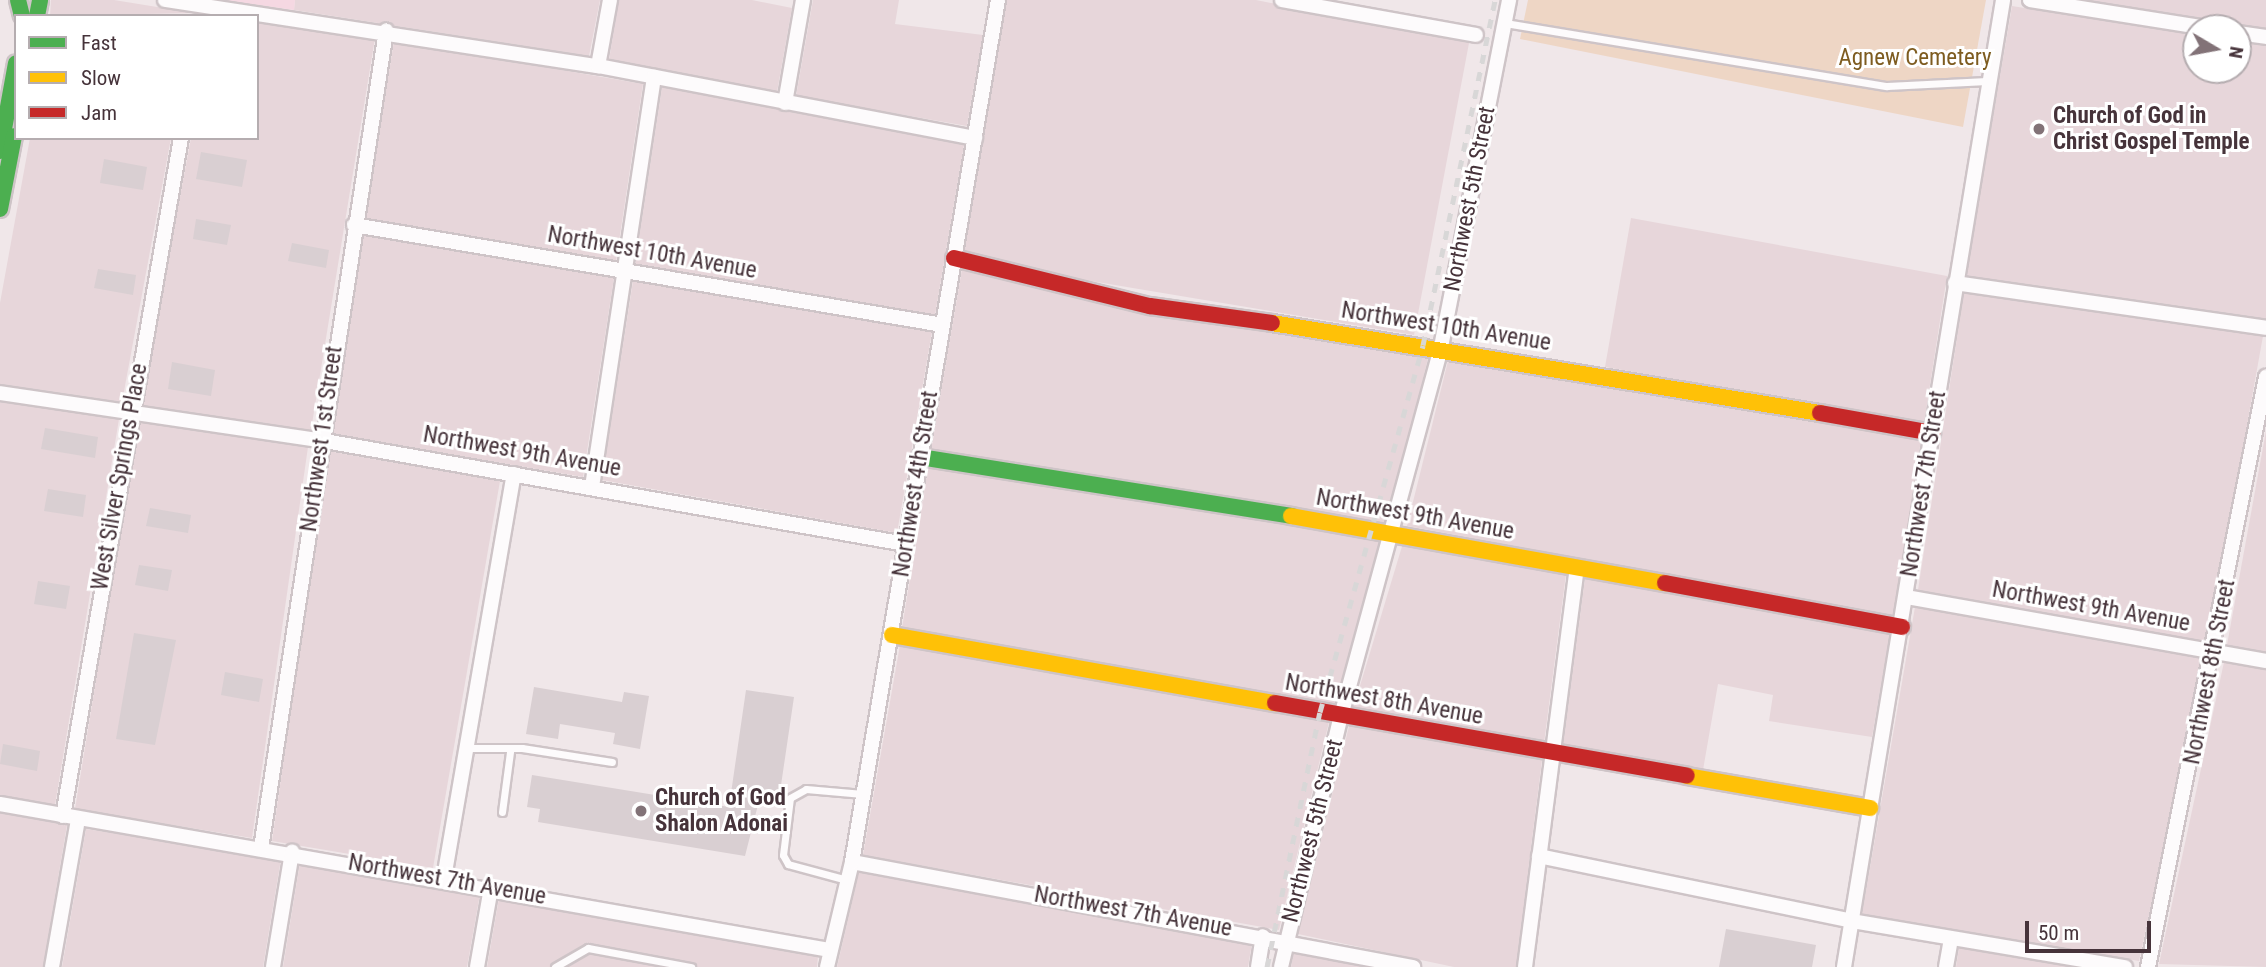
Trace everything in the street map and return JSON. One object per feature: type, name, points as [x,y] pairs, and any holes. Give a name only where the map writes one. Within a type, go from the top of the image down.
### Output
[{"type":"street","points":[[166,0],[205,11],[232,14]]},
{"type":"street","points":[[598,66],[610,0]]},
{"type":"street","points":[[785,103],[803,0]]},
{"type":"street","name":"Northwest 4th Street","points":[[827,967],[852,862],[999,0]]},
{"type":"street","points":[[1282,0],[1476,35]]},
{"type":"street","name":"Northwest 5th Street","points":[[1281,967],[1341,716],[1395,533],[1441,347],[1509,0]]},
{"type":"street","name":"Northwest 7th Street","points":[[1844,967],[1907,597],[1987,82],[2003,0]]},
{"type":"street","points":[[2030,0],[2182,24]]},
{"type":"street","points":[[259,17],[386,31],[598,66],[975,138]]},
{"type":"street","name":"Northwest 1st Street","points":[[261,848],[319,440],[386,31]]},
{"type":"street","points":[[0,151],[14,74]]},
{"type":"street","points":[[592,487],[654,77]]},
{"type":"street","points":[[1,206],[14,138]]},
{"type":"street","name":"West Silver Springs Place","points":[[52,967],[130,412],[181,140]]},
{"type":"street","points":[[0,178],[1,206]]},
{"type":"street","name":"Northwest 10th Avenue","points":[[354,225],[943,325]]},
{"type":"street","name":"Northwest 10th Avenue","points":[[954,258],[1150,306],[1441,347],[1932,433]]},
{"type":"street","points":[[1955,283],[2266,328]]},
{"type":"street","name":"Northwest 8th Street","points":[[2148,967],[2216,652],[2266,377]]},
{"type":"street","name":"Northwest 9th Avenue","points":[[0,393],[319,440],[905,544]]},
{"type":"street","name":"Northwest 9th Avenue","points":[[920,457],[1395,533],[1902,627]]},
{"type":"street","points":[[444,878],[514,474]]},
{"type":"street","points":[[1525,967],[1577,568]]},
{"type":"street","name":"Northwest 9th Avenue","points":[[1907,597],[2266,662]]},
{"type":"street","name":"Northwest 8th Avenue","points":[[892,635],[1870,808]]},
{"type":"street","name":"Northwest 7th Avenue","points":[[0,804],[444,878],[831,950]]},
{"type":"street","points":[[273,967],[292,852]]},
{"type":"street","points":[[1539,856],[1852,921],[2125,967]]},
{"type":"street","name":"Northwest 7th Avenue","points":[[852,862],[1287,940],[1413,967]]},
{"type":"street","points":[[477,967],[491,888]]},
{"type":"street","name":"Northwest 5th Street","points":[[1258,967],[1263,936]]},
{"type":"street","points":[[1946,967],[1951,938]]},
{"type":"lane","points":[[1505,23],[1887,86],[1987,82]]},
{"type":"lane","points":[[467,748],[510,752],[522,748],[612,762]]},
{"type":"lane","points":[[502,812],[510,752]]},
{"type":"lane","points":[[847,880],[788,864],[790,798],[806,789],[864,794]]},
{"type":"lane","points":[[555,967],[588,948],[691,967]]},
{"type":"shaded area","points":[[51,0],[114,0],[194,13],[146,14],[50,14]]},
{"type":"shaded area","points":[[220,0],[295,0],[294,10]]},
{"type":"shaded area","points":[[295,0],[600,0],[589,56],[294,10]]},
{"type":"shaded area","points":[[619,0],[752,0],[792,8],[777,92],[609,60]]},
{"type":"shaded area","points":[[813,0],[899,0],[895,24],[983,35],[967,126],[796,96]]},
{"type":"shaded area","points":[[998,0],[1256,0],[1469,43],[1414,335],[954,258]]},
{"type":"shaded area","points":[[2085,0],[2266,0],[2266,29],[2252,27],[2252,14],[2182,16]]},
{"type":"shaded area","points":[[2012,6],[2182,33],[2182,84],[2252,84],[2252,44],[2266,46],[2266,319],[1966,276]]},
{"type":"shaded area","points":[[259,22],[375,38],[311,430],[141,405],[191,140],[259,140]]},
{"type":"shaded area","points":[[394,41],[643,84],[616,261],[365,218]]},
{"type":"shaded area","points":[[662,87],[964,145],[935,315],[635,265]]},
{"type":"shaded area","points":[[30,140],[171,140],[122,402],[0,384],[0,303]]},
{"type":"shaded area","points":[[1631,218],[1947,276],[1924,423],[1605,367]]},
{"type":"shaded area","points":[[363,235],[614,278],[583,477],[330,434]]},
{"type":"shaded area","points":[[962,269],[1429,354],[1388,523],[931,450]]},
{"type":"shaded area","points":[[633,281],[932,332],[897,533],[602,480]]},
{"type":"shaded area","points":[[1964,293],[2263,336],[2208,642],[1918,590]]},
{"type":"shaded area","points":[[1449,357],[1921,440],[1893,616],[1407,526]]},
{"type":"shaded area","points":[[0,402],[119,419],[55,805],[0,795]]},
{"type":"shaded area","points":[[138,422],[308,447],[252,838],[75,809]]},
{"type":"shaded area","points":[[2266,431],[2266,653],[2227,645]]},
{"type":"shaded area","points":[[328,451],[500,481],[433,868],[272,841]]},
{"type":"shaded area","points":[[928,467],[1383,539],[1334,706],[902,628]]},
{"type":"shaded area","points":[[1403,543],[1566,574],[1544,743],[1353,709]]},
{"type":"shaded area","points":[[1585,578],[1890,633],[1872,737],[1769,721],[1773,695],[1718,684],[1703,770],[1563,746]]},
{"type":"shaded area","points":[[1915,607],[2205,659],[2139,961],[1862,914]]},
{"type":"shaded area","points":[[900,645],[1329,722],[1279,930],[863,855]]},
{"type":"shaded area","points":[[2224,662],[2266,670],[2266,967],[2159,964]]},
{"type":"shaded area","points":[[1349,726],[1542,760],[1516,967],[1454,967],[1298,934]]},
{"type":"shaded area","points":[[0,813],[67,825],[43,967],[0,967]]},
{"type":"shaded area","points":[[86,829],[281,859],[263,967],[62,967]]},
{"type":"shaded area","points":[[300,862],[480,894],[467,967],[283,967]]},
{"type":"shaded area","points":[[859,872],[1252,943],[1248,967],[837,967]]},
{"type":"shaded area","points":[[499,898],[818,956],[817,967],[487,967]]},
{"type":"shaded area","points":[[1959,948],[2074,967],[1956,967]]},
{"type":"shaded area","points":[[1294,951],[1372,967],[1291,967]]},
{"type":"green space","name":"Agnew Cemetery","points":[[1528,0],[1986,0],[1963,127],[1520,39]]},
{"type":"building","points":[[201,152],[247,160],[242,187],[196,179]]},
{"type":"building","points":[[104,159],[147,167],[143,190],[100,183]]},
{"type":"building","points":[[196,219],[231,225],[227,245],[193,239]]},
{"type":"building","points":[[292,243],[329,250],[326,268],[288,261]]},
{"type":"building","points":[[98,269],[136,275],[133,295],[94,288]]},
{"type":"building","points":[[172,362],[215,370],[211,396],[168,389]]},
{"type":"building","points":[[45,428],[98,437],[95,458],[41,449]]},
{"type":"building","points":[[48,489],[86,495],[83,517],[44,511]]},
{"type":"building","points":[[150,508],[191,515],[188,533],[146,526]]},
{"type":"building","points":[[139,565],[172,570],[168,591],[135,585]]},
{"type":"building","points":[[38,581],[70,586],[66,609],[34,604]]},
{"type":"building","points":[[134,633],[176,640],[155,745],[116,739]]},
{"type":"building","points":[[225,672],[263,679],[259,702],[221,695]]},
{"type":"building","points":[[534,687],[622,702],[624,692],[649,696],[640,749],[613,744],[615,733],[560,724],[558,739],[526,734]]},
{"type":"building","points":[[746,690],[794,697],[780,792],[762,789],[745,856],[538,822],[540,809],[527,807],[532,775],[729,807]]},
{"type":"building","points":[[3,744],[40,751],[37,771],[0,764]]},
{"type":"building","points":[[1726,929],[1816,945],[1812,967],[1719,967]]},
{"type":"railway","points":[[1267,967],[1320,712],[1423,345],[1495,0]]},
{"type":"traffic: fast","points":[[18,0],[22,14]]},
{"type":"traffic: fast","points":[[37,14],[40,0]]},
{"type":"traffic: fast","points":[[0,151],[14,74]]},
{"type":"traffic: fast","points":[[0,209],[14,136]]},
{"type":"traffic: fast","points":[[920,457],[1291,516]]},
{"type":"traffic: slow","points":[[1272,323],[1820,413]]},
{"type":"traffic: slow","points":[[1291,516],[1665,583]]},
{"type":"traffic: slow","points":[[892,635],[1275,703]]},
{"type":"traffic: slow","points":[[1687,776],[1870,808]]},
{"type":"traffic: jam","points":[[954,258],[1150,306],[1272,323]]},
{"type":"traffic: jam","points":[[1820,413],[1932,433]]},
{"type":"traffic: jam","points":[[1665,583],[1902,627]]},
{"type":"traffic: jam","points":[[1275,703],[1687,776]]},
{"type":"place","name":"Church of God in Christ Gospel Temple","points":[[2039,129]]},
{"type":"place","name":"Church of God Shalon Adonai","points":[[641,811]]}]
